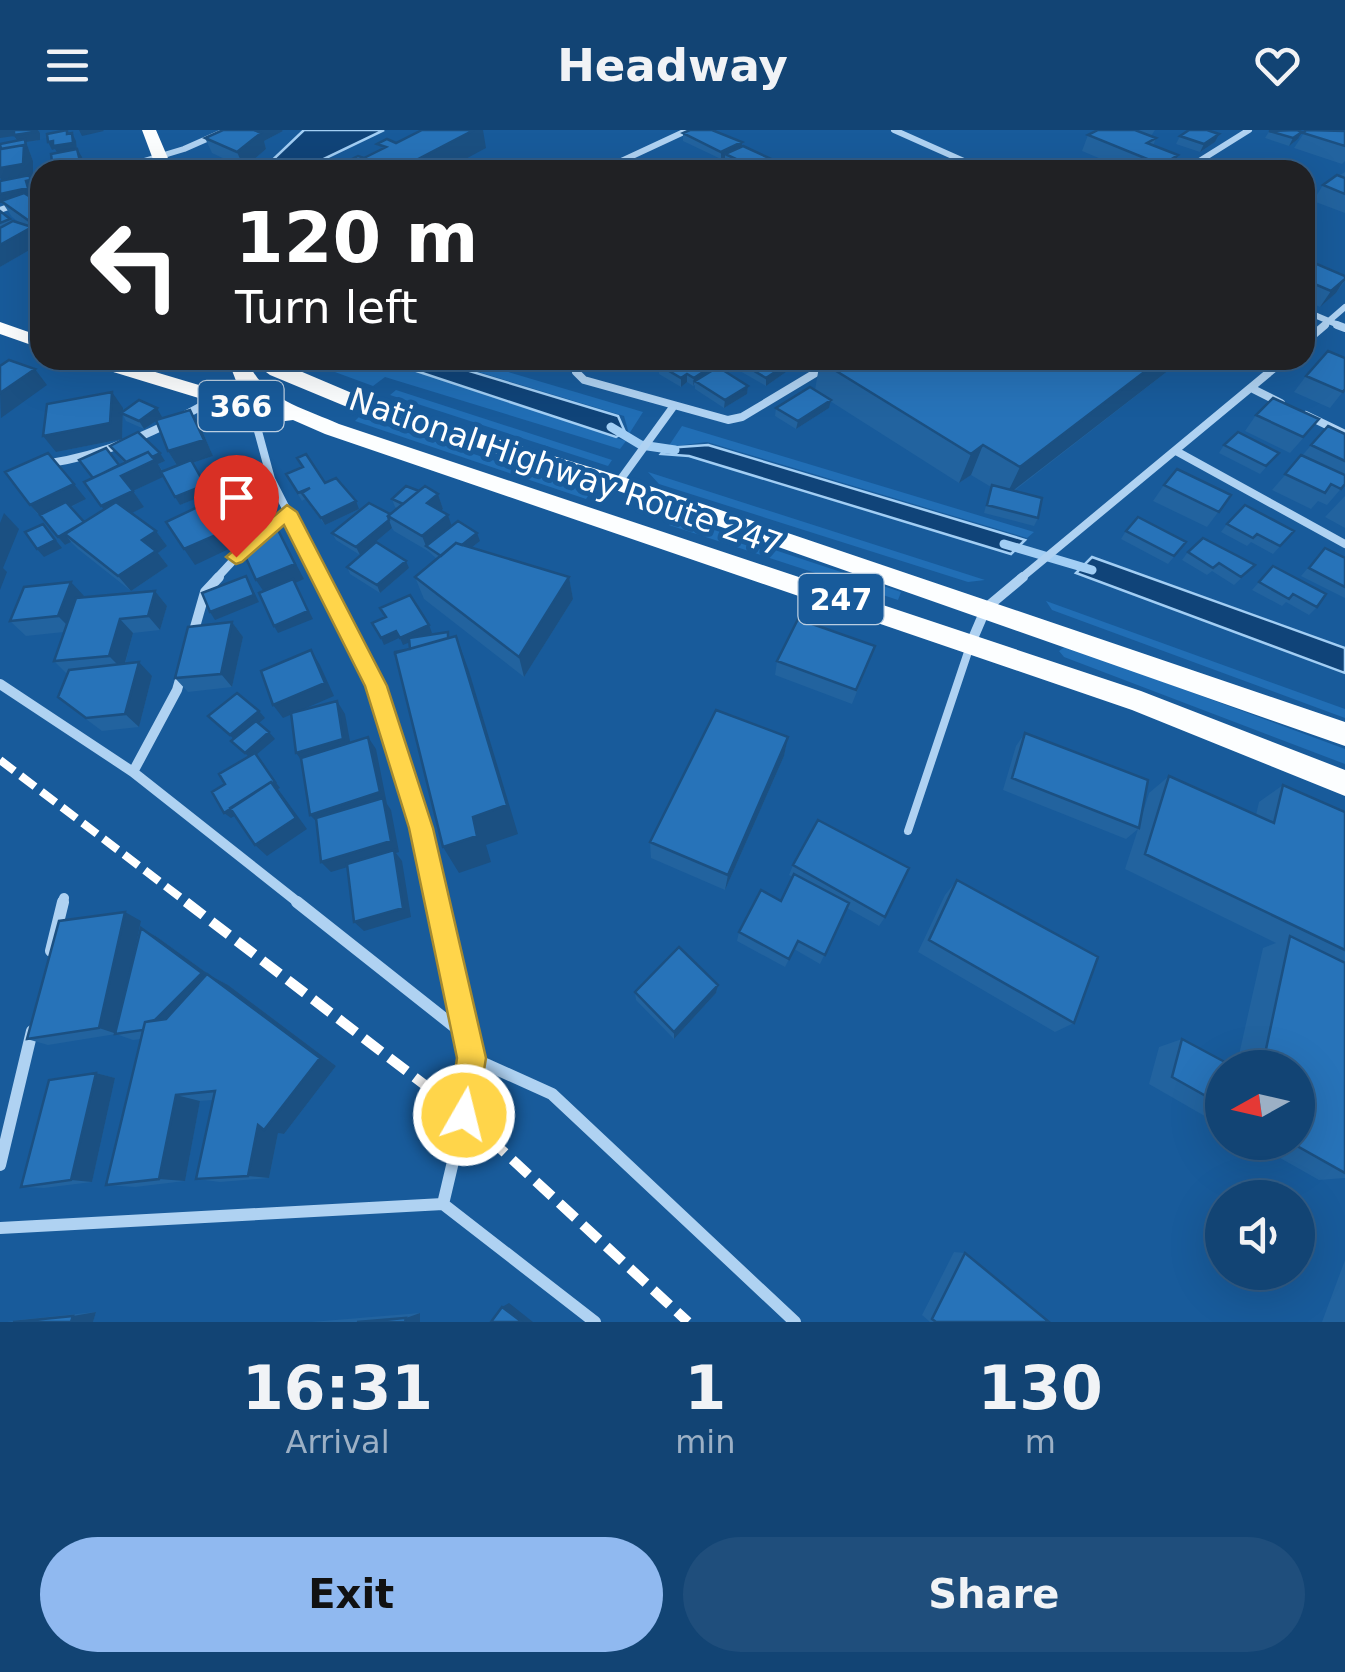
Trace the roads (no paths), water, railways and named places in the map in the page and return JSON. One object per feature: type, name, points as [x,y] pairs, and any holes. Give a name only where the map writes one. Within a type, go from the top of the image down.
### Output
[{"type":"highway","points":[[149,130],[161,160]]},
{"type":"highway","points":[[0,328],[30,338]]},
{"type":"highway","name":"366","points":[[123,370],[214,399],[332,429]]},
{"type":"highway","points":[[241,370],[245,382]]},
{"type":"highway","name":"National Highway Route 247","points":[[280,370],[359,404],[618,484],[1345,734]]},
{"type":"highway","name":"366","points":[[152,380],[245,382],[359,404]]},
{"type":"highway","name":"National Highway Route 247","points":[[245,382],[273,403],[332,429],[1141,702],[1345,783]]},
{"type":"street","points":[[168,160],[227,130]]},
{"type":"street","points":[[624,160],[688,130]]},
{"type":"street","points":[[894,130],[962,160]]},
{"type":"street","points":[[1202,160],[1249,130]]},
{"type":"street","points":[[0,210],[30,200]]},
{"type":"street","points":[[1315,333],[1345,307]]},
{"type":"street","points":[[1315,315],[1345,328]]},
{"type":"street","points":[[577,370],[584,380],[718,420],[742,417],[821,370]]},
{"type":"street","points":[[972,643],[986,608],[1272,370]]},
{"type":"street","points":[[245,382],[271,479],[376,686],[421,828],[472,1058],[464,1115],[443,1204]]},
{"type":"street","points":[[1251,388],[1345,434]]},
{"type":"street","points":[[34,465],[81,460],[120,447],[170,425],[214,399]]},
{"type":"street","points":[[618,484],[674,407]]},
{"type":"street","points":[[1176,451],[1345,544]]},
{"type":"street","points":[[132,772],[177,690],[205,592],[254,538],[287,512]]},
{"type":"street","points":[[0,684],[132,772],[465,1035]]},
{"type":"street","points":[[46,974],[64,898]]},
{"type":"street","points":[[0,1165],[36,1013]]},
{"type":"street","points":[[472,1058],[552,1094],[794,1322]]},
{"type":"street","points":[[0,1228],[443,1204],[594,1322]]},
{"type":"lane","points":[[908,831],[972,643]]},
{"type":"waterway","points":[[611,427],[641,445],[675,450]]},
{"type":"waterway","points":[[1004,544],[1092,570]]},
{"type":"railway","points":[[0,760],[189,904]]},
{"type":"railway","points":[[186,902],[464,1115],[688,1322]]}]
